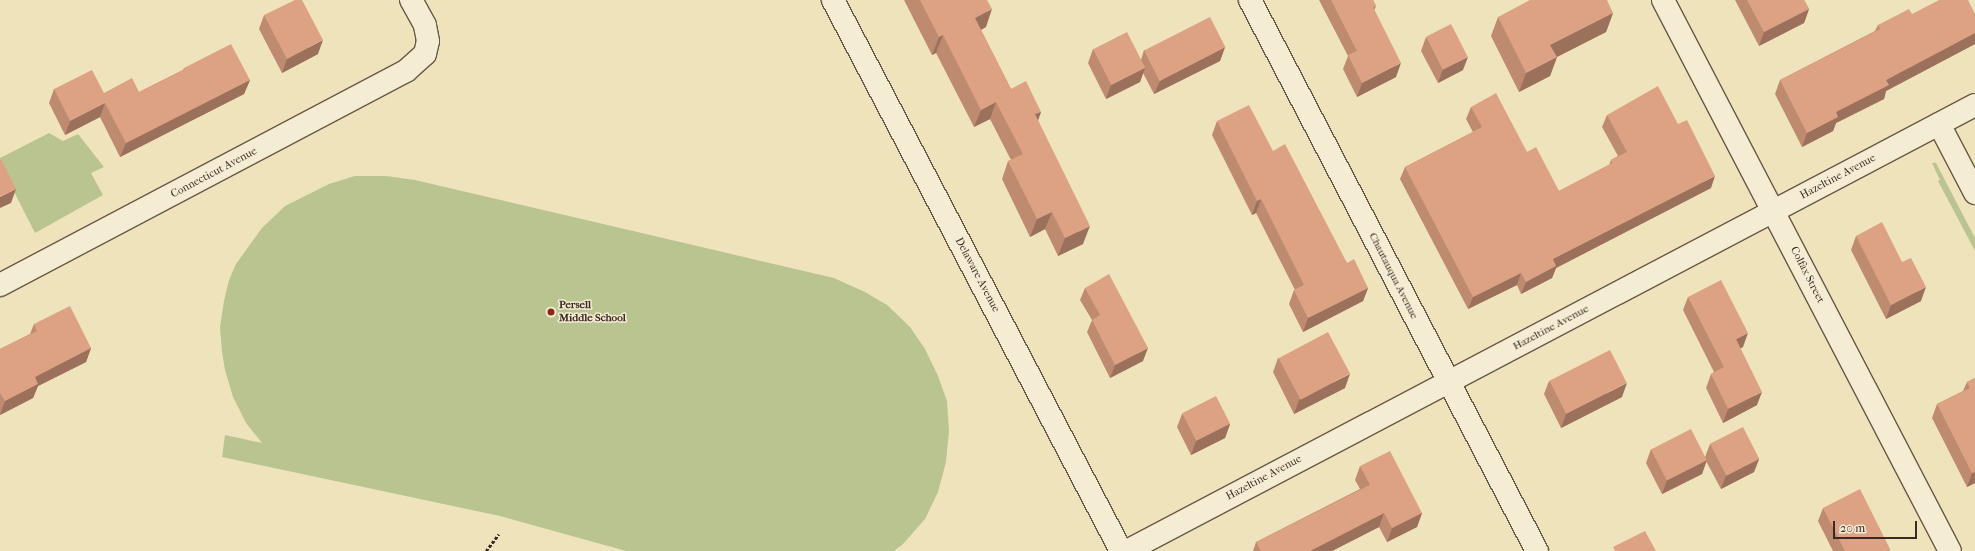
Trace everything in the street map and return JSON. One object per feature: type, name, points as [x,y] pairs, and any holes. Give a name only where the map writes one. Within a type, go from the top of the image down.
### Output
[{"type":"street","name":"Connecticut Avenue","points":[[0,286],[406,71],[425,54],[428,41],[425,25],[411,0]]},
{"type":"street","name":"Delaware Avenue","points":[[833,0],[1121,551]]},
{"type":"street","name":"Chautauqua Avenue","points":[[1250,0],[1537,551]]},
{"type":"street","name":"Colfax Street","points":[[1663,0],[1950,551]]},
{"type":"street","name":"Hazeltine Avenue","points":[[1127,551],[1975,105]]},
{"type":"street","points":[[1939,124],[1975,193]]},
{"type":"path","points":[[486,551],[499,534]]},
{"type":"green space","points":[[49,133],[63,141],[78,134],[104,167],[91,173],[103,195],[35,233],[0,164],[0,158]]},
{"type":"green space","points":[[1932,163],[1936,163],[1975,238],[1975,251],[1938,181],[1940,180]]},
{"type":"green space","points":[[355,176],[386,176],[415,180],[834,278],[865,292],[887,305],[910,327],[925,349],[938,376],[947,401],[949,431],[946,462],[938,492],[925,519],[903,544],[894,551],[626,551],[500,516],[222,457],[225,435],[262,443],[246,423],[233,397],[225,370],[222,352],[220,327],[224,301],[229,280],[236,264],[262,228],[285,206],[329,184]]},
{"type":"building","points":[[295,0],[302,0],[323,40],[287,59],[264,15]]},
{"type":"building","points":[[920,0],[987,0],[992,9],[975,18],[1011,89],[1026,81],[1041,112],[1035,114],[1090,226],[1065,238],[1052,212],[1037,219],[1008,161],[1023,154],[996,102],[981,110],[943,35],[939,37]]},
{"type":"building","points":[[1331,0],[1373,0],[1376,6],[1373,7],[1401,63],[1362,83],[1348,55],[1357,51]]},
{"type":"building","points":[[1530,0],[1607,0],[1613,13],[1550,45],[1557,57],[1526,73],[1498,17]]},
{"type":"building","points":[[1747,0],[1804,0],[1809,9],[1764,32]]},
{"type":"building","points":[[1939,0],[1968,0],[1975,14],[1975,33],[1886,80],[1889,85],[1836,112],[1838,117],[1807,133],[1780,80],[1880,29],[1878,25],[1909,9],[1912,14]]},
{"type":"building","points":[[1210,17],[1225,47],[1160,81],[1144,51]]},
{"type":"building","points":[[1451,24],[1468,57],[1443,70],[1426,37]]},
{"type":"building","points":[[1127,32],[1145,68],[1111,85],[1093,49]]},
{"type":"building","points":[[231,44],[250,80],[126,143],[105,103],[70,121],[54,89],[92,70],[104,93],[132,78],[139,92]]},
{"type":"building","points":[[1658,86],[1678,124],[1687,120],[1715,176],[1553,259],[1556,266],[1526,282],[1521,273],[1473,297],[1405,167],[1482,127],[1471,107],[1496,93],[1527,152],[1536,147],[1559,191],[1612,163],[1611,160],[1627,152],[1607,115]]},
{"type":"building","points":[[1249,105],[1273,151],[1285,144],[1347,263],[1354,259],[1368,288],[1308,318],[1294,290],[1304,285],[1261,199],[1257,201],[1217,121]]},
{"type":"building","points":[[1,159],[16,189],[0,197],[0,160]]},
{"type":"building","points":[[1882,222],[1902,262],[1911,258],[1926,287],[1891,305],[1856,236]]},
{"type":"building","points":[[1109,274],[1148,348],[1115,365],[1092,320],[1100,315],[1085,288]]},
{"type":"building","points":[[1721,280],[1748,333],[1736,339],[1762,392],[1728,409],[1711,374],[1724,367],[1688,297]]},
{"type":"building","points":[[70,306],[91,348],[35,377],[38,384],[5,401],[0,393],[0,349],[37,331],[34,324]]},
{"type":"building","points":[[1328,332],[1350,373],[1301,400],[1279,358]]},
{"type":"building","points":[[1610,350],[1627,383],[1566,414],[1549,381]]},
{"type":"building","points":[[1975,378],[1975,472],[1972,473],[1937,404],[1970,388],[1967,382]]},
{"type":"building","points":[[1216,396],[1230,424],[1196,441],[1182,413]]},
{"type":"building","points":[[1743,427],[1759,459],[1726,476],[1710,444]]},
{"type":"building","points":[[1691,429],[1707,460],[1667,481],[1651,449]]},
{"type":"building","points":[[1390,451],[1422,513],[1392,528],[1384,513],[1310,551],[1261,551],[1256,542],[1370,485],[1360,466]]},
{"type":"building","points":[[1860,489],[1890,549],[1886,551],[1845,551],[1823,508]]},
{"type":"building","points":[[1645,531],[1656,551],[1615,551],[1613,547]]},
{"type":"place","name":"Persell Middle School","points":[[551,312]]}]
